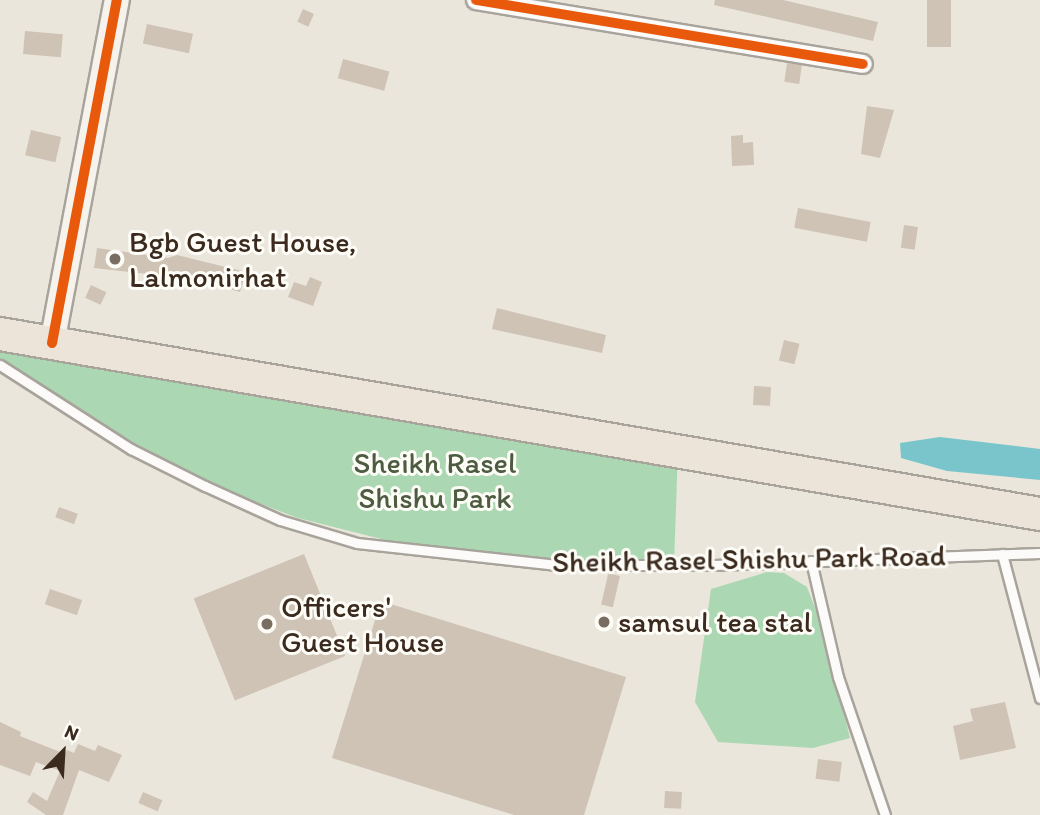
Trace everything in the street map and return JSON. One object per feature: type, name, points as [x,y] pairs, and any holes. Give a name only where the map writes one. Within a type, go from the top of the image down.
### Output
[{"type":"highway","points":[[0,334],[1040,514]]},
{"type":"street","points":[[52,343],[117,0]]},
{"type":"street","points":[[476,0],[863,64]]},
{"type":"lane","name":"Sheikh Rasel Shishu Park Road","points":[[0,365],[131,449],[180,474],[280,520],[357,543],[555,565],[811,561],[1040,553]]},
{"type":"lane","points":[[1002,554],[1040,698]]},
{"type":"lane","points":[[811,561],[838,677],[885,815]]},
{"type":"green space","name":"Sheikh Rasel Shishu Park","points":[[0,334],[678,450],[674,564],[616,565],[433,552],[298,518],[229,492],[71,411],[0,365]]},
{"type":"green space","points":[[767,572],[784,573],[807,587],[822,626],[850,738],[813,748],[718,742],[695,702],[711,589]]},
{"type":"water","points":[[940,437],[1040,449],[1040,480],[947,471],[901,458],[900,443]]},
{"type":"building","points":[[715,0],[783,0],[878,22],[873,41],[714,5]]},
{"type":"building","points":[[927,0],[951,0],[951,47],[927,47]]},
{"type":"building","points":[[303,9],[314,14],[308,27],[297,22]]},
{"type":"building","points":[[147,24],[193,34],[189,53],[143,44]]},
{"type":"building","points":[[25,31],[63,34],[61,57],[23,54]]},
{"type":"building","points":[[343,59],[389,71],[384,91],[338,78]]},
{"type":"building","points":[[787,63],[802,65],[799,84],[784,82]]},
{"type":"building","points":[[867,106],[894,110],[880,158],[861,154]]},
{"type":"building","points":[[31,130],[61,137],[55,162],[25,155]]},
{"type":"building","points":[[743,135],[743,143],[753,142],[754,165],[732,166],[731,136]]},
{"type":"building","points":[[798,208],[871,222],[867,242],[794,228]]},
{"type":"building","points":[[904,225],[918,227],[915,250],[901,248]]},
{"type":"building","points":[[97,248],[168,258],[177,255],[246,272],[240,292],[206,282],[204,288],[166,276],[94,268]]},
{"type":"building","points":[[310,277],[322,282],[313,306],[288,297],[294,282],[306,286]]},
{"type":"building","points":[[91,285],[106,292],[100,305],[85,298]]},
{"type":"building","points":[[497,308],[606,335],[602,353],[492,329]]},
{"type":"building","points":[[784,340],[800,344],[794,364],[779,360]]},
{"type":"building","points":[[754,386],[771,387],[770,406],[753,405]]},
{"type":"building","points":[[59,507],[78,514],[74,524],[55,517]]},
{"type":"building","name":"Officers' Guest House","points":[[304,554],[345,656],[235,701],[194,599]]},
{"type":"building","points":[[608,573],[620,576],[613,607],[601,604]]},
{"type":"building","points":[[50,589],[82,600],[77,615],[45,604]]},
{"type":"building","points":[[381,601],[626,677],[584,815],[514,815],[332,758]]},
{"type":"building","points":[[1005,702],[1016,748],[960,760],[953,726],[973,721],[970,709]]},
{"type":"building","points":[[0,722],[21,732],[20,736],[65,754],[67,750],[74,753],[78,744],[95,751],[98,745],[122,755],[109,782],[79,770],[63,815],[46,815],[27,802],[33,792],[47,801],[60,771],[36,762],[30,776],[0,765]]},
{"type":"building","points":[[818,759],[842,762],[839,782],[816,779]]},
{"type":"building","points":[[665,791],[682,792],[681,809],[664,808]]},
{"type":"building","points":[[143,792],[162,800],[158,811],[138,803]]},
{"type":"cycle path","points":[[52,343],[117,0]]},
{"type":"cycle path","points":[[476,0],[863,64]]},
{"type":"place","name":"Bgb Guest House, Lalmonirhat","points":[[115,259]]},
{"type":"place","name":"samsul tea stal","points":[[604,622]]},
{"type":"place","name":"Officers' Guest House","points":[[267,624]]}]
